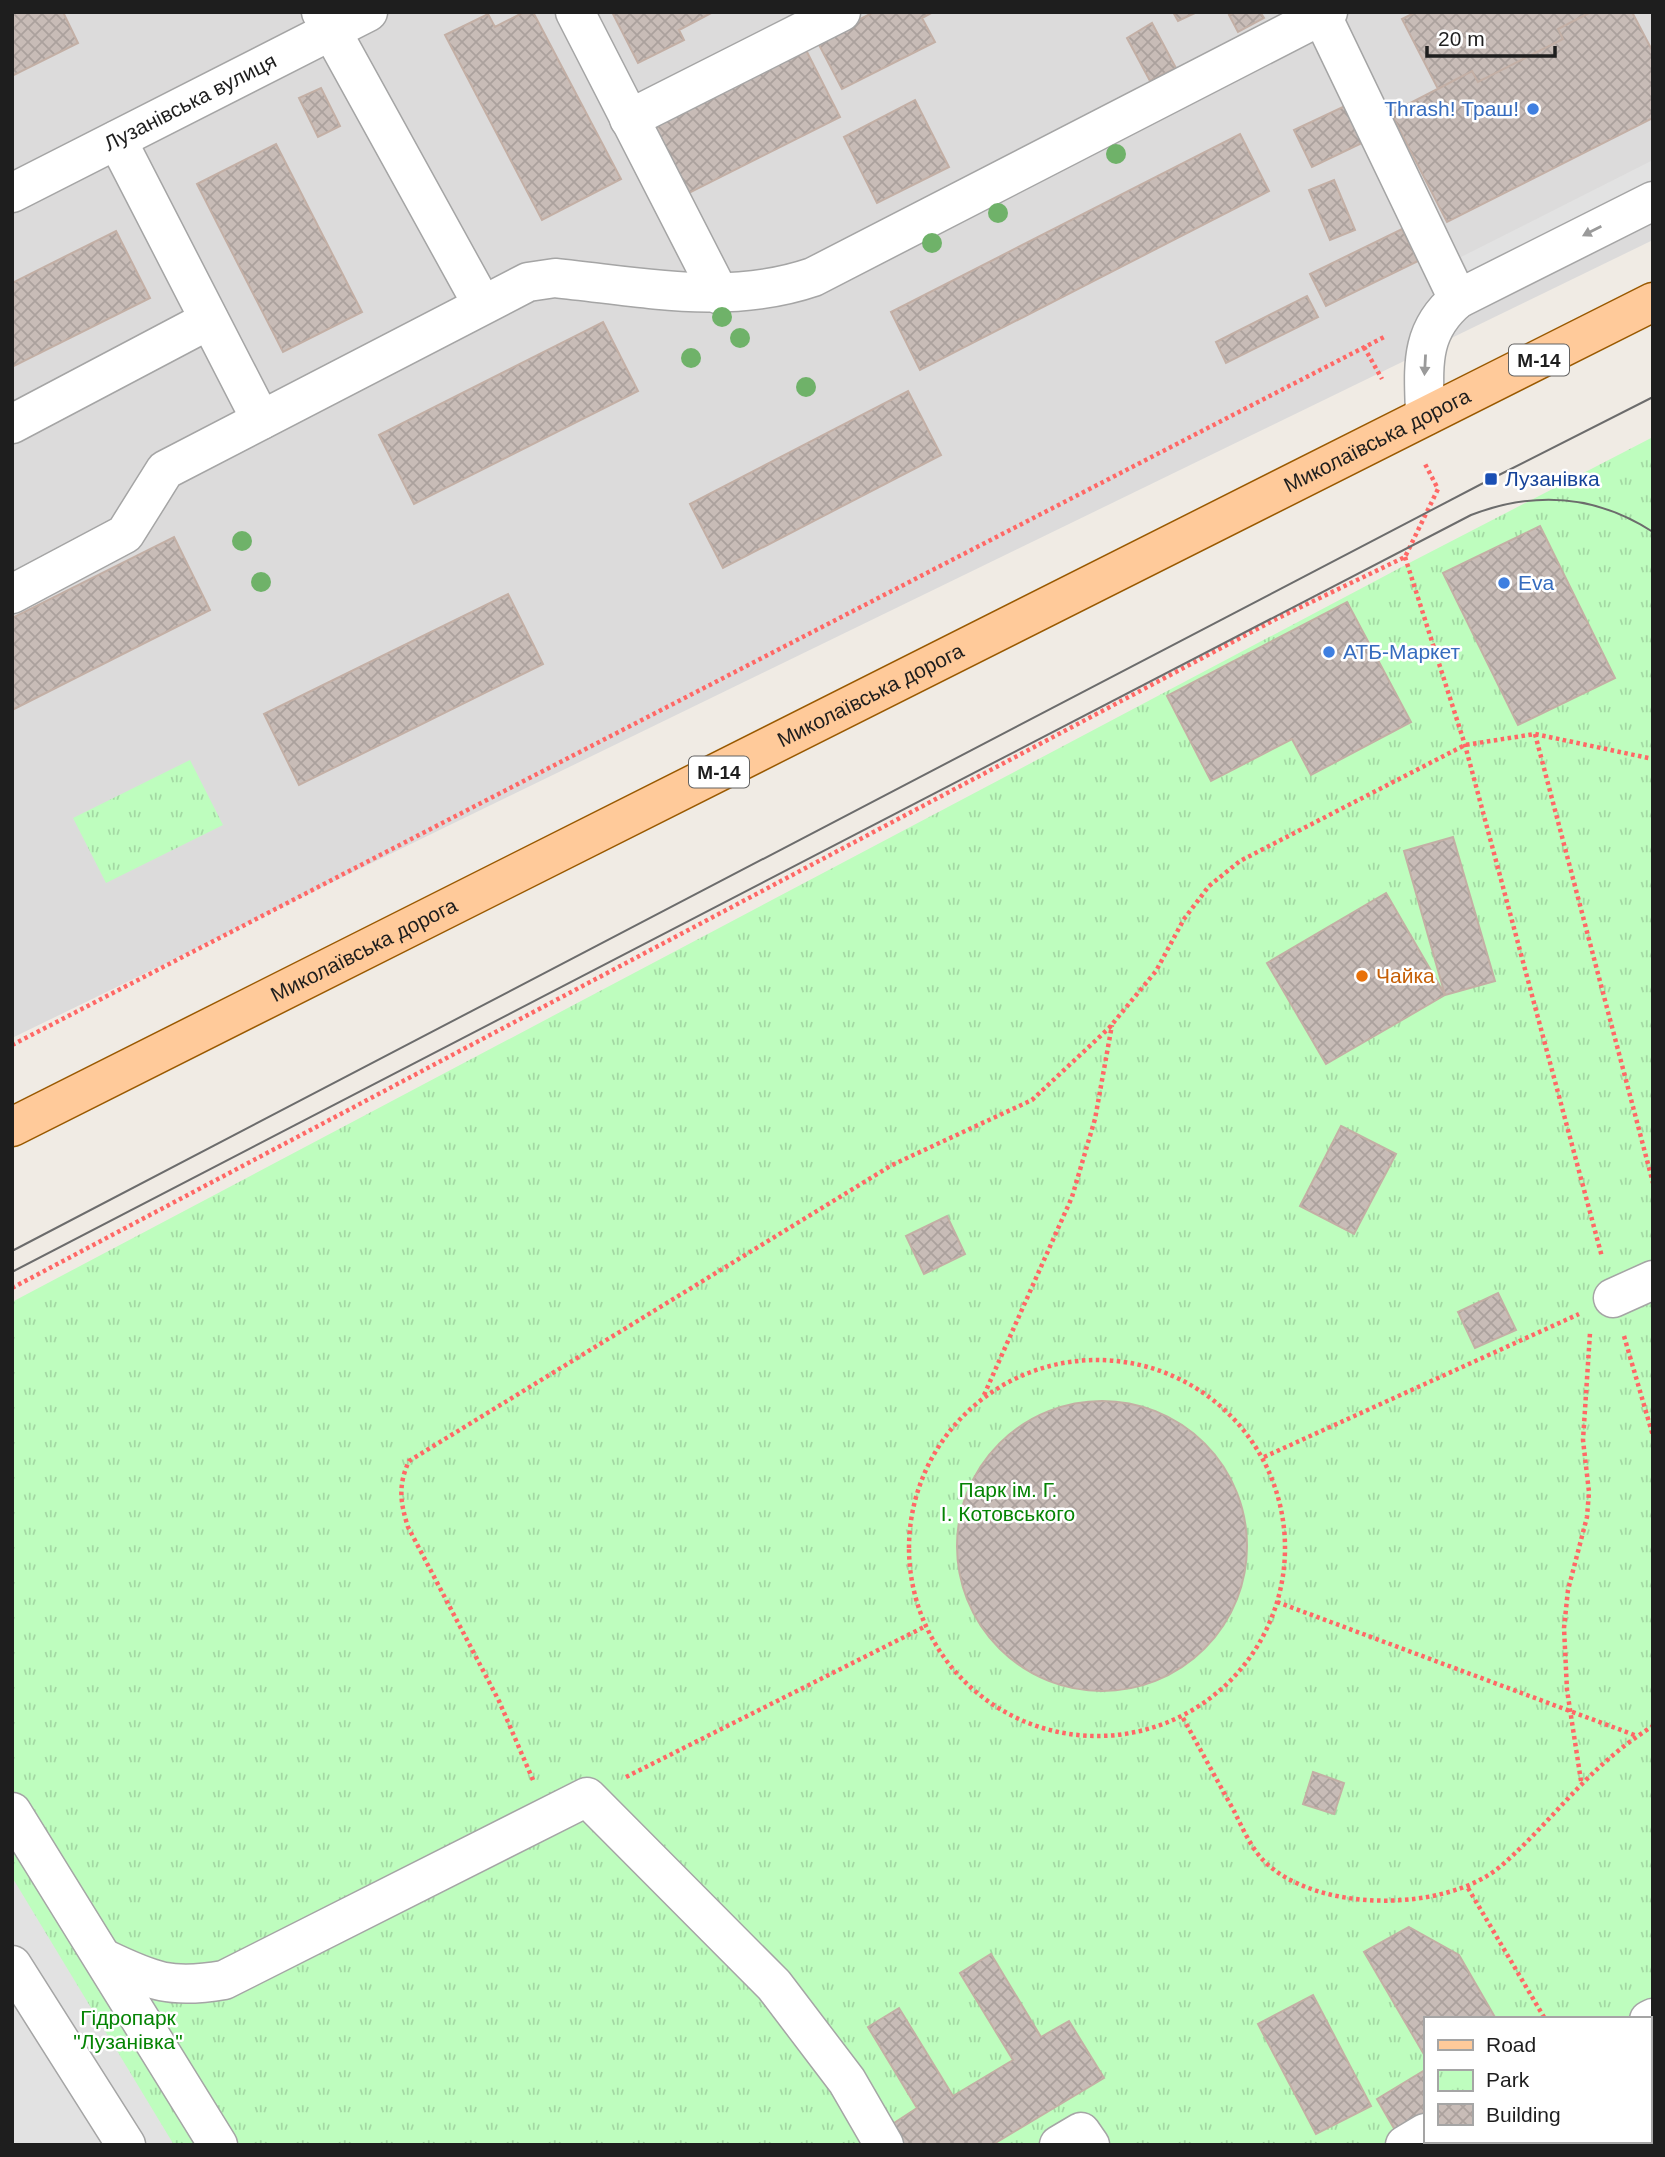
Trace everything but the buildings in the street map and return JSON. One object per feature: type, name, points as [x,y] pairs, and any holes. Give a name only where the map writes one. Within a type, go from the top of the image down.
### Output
[{"type":"main road","name":"Миколаївська дорога","points":[[12,1127],[1653,302]]},
{"type":"street","name":"Лузанівська вулиця","points":[[12,194],[117,140],[326,21],[368,12]]},
{"type":"street","points":[[575,12],[720,295]]},
{"type":"street","points":[[629,119],[841,12]]},
{"type":"street","points":[[12,594],[125,534],[165,470],[528,282],[555,278],[720,295],[754,293],[814,277],[1325,14],[1458,299]]},
{"type":"street","points":[[326,21],[482,304]]},
{"type":"street","points":[[117,140],[261,420]]},
{"type":"street","points":[[1425,416],[1423,360],[1432,328],[1445,310],[1458,299],[1653,201]]},
{"type":"street","points":[[12,424],[209,320]]},
{"type":"street","points":[[1603,1303],[1653,1280]]},
{"type":"street","points":[[105,1959],[150,1980],[187,1986],[224,1980],[587,1797],[774,1985],[847,2081],[884,2145]]},
{"type":"street","points":[[12,1812],[218,2145]]},
{"type":"street","points":[[12,1965],[126,2145]]},
{"type":"street","points":[[1059,2145],[1081,2132],[1090,2145]]},
{"type":"street","points":[[1405,2145],[1424,2134]]},
{"type":"path","points":[[12,1045],[1388,335]]},
{"type":"path","points":[[1405,557],[1465,745],[1603,1303],[1653,1436]]},
{"type":"path","points":[[12,1287],[1276,619],[1388,566]]},
{"type":"path","points":[[1535,734],[1653,1183]]},
{"type":"path","points":[[546,1817],[499,1701],[408,1527],[401,1503],[401,1479],[409,1461],[892,1165],[1032,1100],[1112,1024],[1156,971],[1184,919],[1203,894],[1240,861],[1465,745],[1535,734],[1653,759]]},
{"type":"path","points":[[984,1396],[1042,1367],[1105,1359],[1169,1373],[1224,1407],[1264,1457],[1284,1514],[1286,1575],[1268,1633],[1232,1682],[1183,1718],[1125,1736],[1064,1735],[1007,1715],[958,1678],[924,1627],[908,1565],[913,1501],[940,1443],[984,1396],[1072,1197],[1095,1119],[1112,1024]]},
{"type":"path","points":[[1264,1457],[1603,1303]]},
{"type":"path","points":[[1581,1781],[1570,1711],[1564,1629],[1568,1590],[1587,1517],[1589,1492],[1583,1440],[1603,1303]]},
{"type":"path","points":[[1277,1602],[1637,1736]]},
{"type":"path","points":[[587,1797],[924,1627]]},
{"type":"path","points":[[1183,1718],[1262,1859],[1286,1880],[1324,1892],[1377,1900],[1426,1899],[1468,1888],[1500,1866],[1581,1781],[1653,1726]]},
{"type":"path","points":[[1468,1888],[1544,2017]]},
{"type":"shaded area","points":[[12,12],[1653,12],[1653,240],[12,1038]]},
{"type":"shaded area","points":[[1653,160],[1653,188],[1472,279],[1461,257]]},
{"type":"shaded area","points":[[12,1877],[174,2145],[12,2145]]},
{"type":"sand","points":[[1653,2018],[1653,2145],[1405,2145],[1424,2141],[1651,2143]]},
{"type":"green space","name":"Парк ім. Г. І. Котовського","points":[[1653,437],[1653,2018],[1424,2017],[1424,2134],[1405,2145],[12,2145],[12,1302],[1413,561]]},
{"type":"green space","points":[[190,760],[223,825],[106,883],[73,818]]},
{"type":"tram line","points":[[12,1251],[1653,397]]},
{"type":"tram line","points":[[12,1272],[1471,515],[1518,502],[1564,501],[1609,510],[1653,532]]},
{"type":"place","name":"Thrash! Траш!","points":[[1533,109]]},
{"type":"place","name":"Лузанівка","points":[[1491,479]]},
{"type":"place","name":"Eva","points":[[1504,583]]},
{"type":"place","name":"АТБ-Маркет","points":[[1329,652]]},
{"type":"place","name":"Чайка","points":[[1362,976]]},
{"type":"park label","name":"Гідропарк \"Лузанівка\"","points":[[128,2030]]}]
